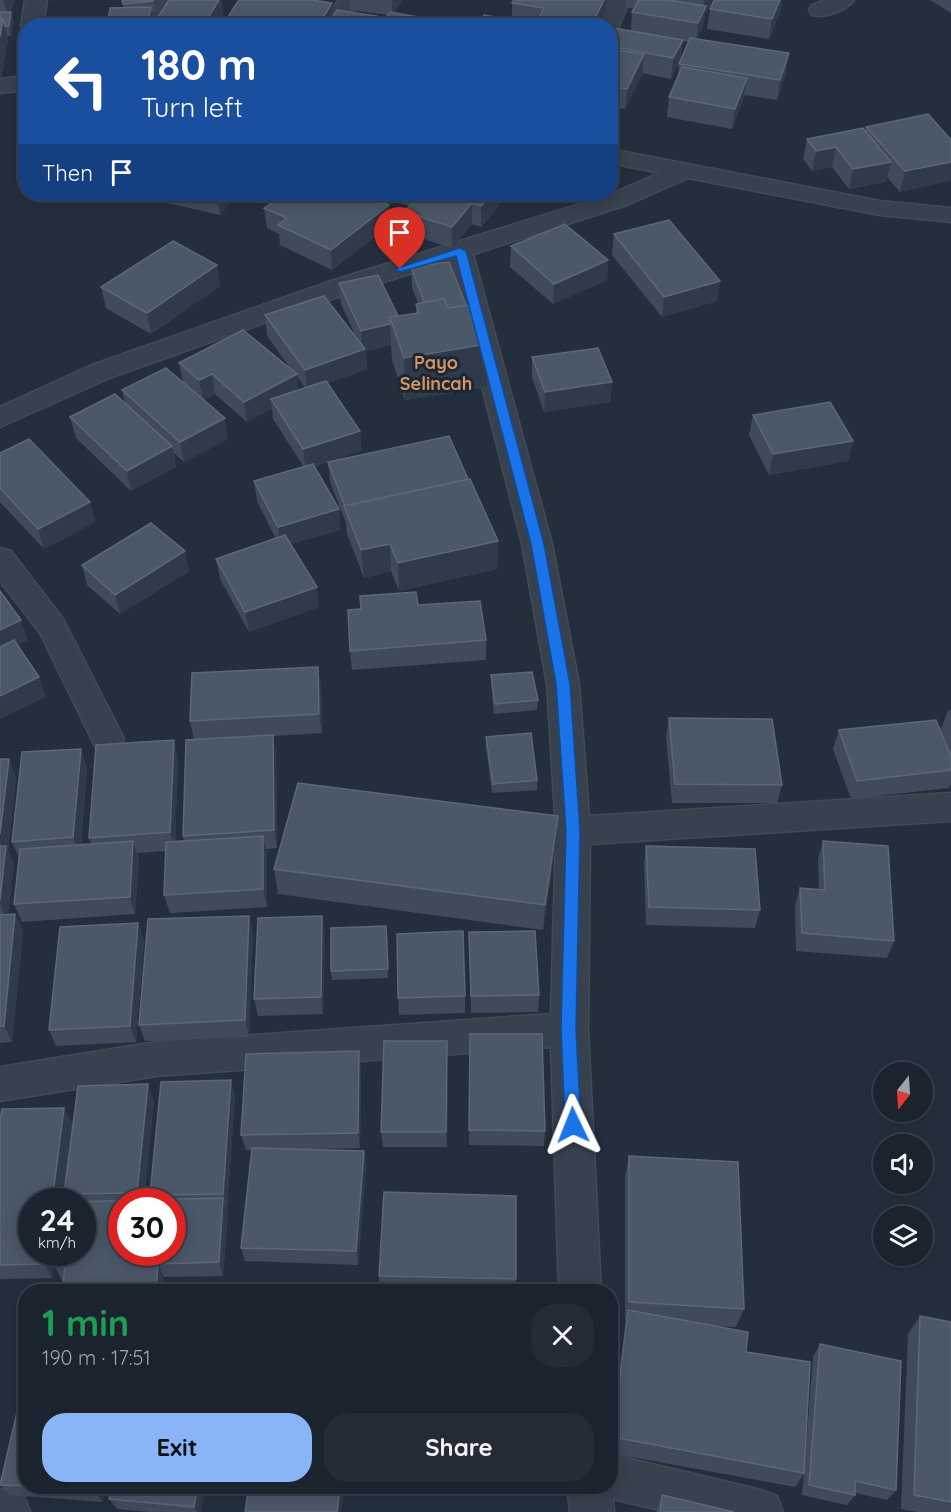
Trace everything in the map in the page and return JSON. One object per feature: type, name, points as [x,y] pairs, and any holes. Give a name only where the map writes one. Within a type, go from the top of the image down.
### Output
[{"type":"street","points":[[33,18],[36,0]]},
{"type":"street","points":[[157,18],[162,0]]},
{"type":"street","points":[[339,18],[349,0]]},
{"type":"street","points":[[612,18],[619,0]]},
{"type":"street","points":[[820,10],[843,0]]},
{"type":"street","points":[[0,86],[18,81]]},
{"type":"street","points":[[618,158],[880,208],[951,215]]},
{"type":"street","points":[[618,200],[685,171]]},
{"type":"street","points":[[0,418],[102,371],[340,287],[615,201]]},
{"type":"street","points":[[460,251],[537,544],[563,684],[573,831],[568,1029],[580,1284]]},
{"type":"street","points":[[0,559],[52,627],[108,739]]},
{"type":"street","points":[[573,831],[951,807]]},
{"type":"street","points":[[0,1084],[156,1059],[568,1029]]},
{"type":"street","points":[[618,1478],[761,1512]]},
{"type":"street","points":[[590,1494],[592,1512]]},
{"type":"street","points":[[0,1511],[8,1512]]},
{"type":"building","points":[[122,0],[153,0],[153,1],[123,4]]},
{"type":"building","points":[[169,0],[219,0],[208,18],[157,18]]},
{"type":"building","points":[[239,0],[312,0],[332,3],[323,18],[227,18]]},
{"type":"building","points":[[514,0],[604,0],[595,18],[539,18],[544,8],[512,3]]},
{"type":"building","points":[[639,0],[668,0],[706,6],[698,23],[632,12]]},
{"type":"building","points":[[714,0],[780,0],[772,19],[710,9]]},
{"type":"building","points":[[151,7],[149,18],[108,18],[110,8]]},
{"type":"building","points":[[337,10],[377,16],[376,18],[332,18]]},
{"type":"building","points":[[0,12],[11,12],[9,26],[5,26],[3,19],[0,19]]},
{"type":"building","points":[[390,12],[424,18],[386,18]]},
{"type":"building","points":[[484,15],[501,18],[482,18]]},
{"type":"building","points":[[0,19],[3,19],[0,37]]},
{"type":"building","points":[[618,29],[683,40],[673,58],[618,48]]},
{"type":"building","points":[[690,38],[789,53],[780,80],[679,64]]},
{"type":"building","points":[[618,50],[644,54],[627,89],[618,87]]},
{"type":"building","points":[[682,67],[747,78],[735,109],[669,97]]},
{"type":"building","points":[[928,114],[951,140],[951,162],[905,171],[866,127]]},
{"type":"building","points":[[863,128],[891,162],[853,169],[836,147],[816,151],[807,139]]},
{"type":"building","points":[[274,201],[380,201],[389,205],[331,250],[278,225],[287,218],[264,208]]},
{"type":"building","points":[[414,201],[486,201],[481,206],[472,203],[452,227],[404,212]]},
{"type":"building","points":[[669,220],[720,281],[664,297],[614,234]]},
{"type":"building","points":[[565,224],[608,260],[554,284],[511,246]]},
{"type":"building","points":[[173,241],[217,265],[147,313],[101,287]]},
{"type":"building","points":[[449,262],[466,305],[448,308],[444,299],[424,302],[411,267]]},
{"type":"building","points":[[378,275],[398,316],[390,317],[390,324],[361,331],[339,283]]},
{"type":"building","points":[[324,296],[365,349],[305,370],[265,315]]},
{"type":"building","points":[[444,299],[448,308],[472,305],[487,344],[404,358],[390,317],[419,313],[416,304]]},
{"type":"building","points":[[243,330],[297,374],[244,402],[212,374],[199,380],[179,363]]},
{"type":"building","points":[[598,348],[612,382],[545,392],[532,357]]},
{"type":"building","points":[[166,368],[225,418],[180,442],[122,390]]},
{"type":"building","points":[[326,381],[360,431],[303,449],[271,399]]},
{"type":"building","points":[[115,394],[172,446],[127,471],[70,417]]},
{"type":"building","points":[[830,402],[853,441],[773,454],[753,415]]},
{"type":"building","points":[[449,436],[468,479],[345,506],[328,462]]},
{"type":"building","points":[[29,439],[90,502],[38,529],[0,488],[0,453]]},
{"type":"building","points":[[313,464],[339,509],[278,527],[254,481]]},
{"type":"building","points":[[470,479],[498,541],[398,563],[390,544],[361,550],[344,506]]},
{"type":"building","points":[[151,523],[185,551],[115,595],[82,565]]},
{"type":"building","points":[[285,535],[317,587],[245,612],[216,559]]},
{"type":"building","points":[[0,591],[21,620],[0,630]]},
{"type":"building","points":[[416,592],[418,605],[480,601],[486,640],[350,651],[348,610],[361,609],[360,596]]},
{"type":"building","points":[[14,640],[39,677],[0,696],[0,647]]},
{"type":"building","points":[[318,667],[319,714],[190,721],[192,673]]},
{"type":"building","points":[[532,672],[538,700],[495,704],[491,675]]},
{"type":"building","points":[[669,718],[772,719],[782,785],[675,784]]},
{"type":"building","points":[[936,720],[951,756],[951,770],[857,781],[839,730]]},
{"type":"building","points":[[531,733],[537,780],[493,784],[486,737]]},
{"type":"building","points":[[273,735],[274,830],[183,836],[186,740]]},
{"type":"building","points":[[174,740],[170,832],[89,838],[96,745]]},
{"type":"building","points":[[81,749],[73,837],[12,842],[22,752]]},
{"type":"building","points":[[0,759],[9,759],[0,834]]},
{"type":"building","points":[[298,783],[558,816],[545,905],[274,869]]},
{"type":"building","points":[[263,836],[263,889],[164,895],[166,842]]},
{"type":"building","points":[[133,841],[130,897],[14,904],[20,849]]},
{"type":"building","points":[[823,841],[888,846],[894,941],[802,933],[800,888],[825,890]]},
{"type":"building","points":[[0,846],[6,846],[0,900]]},
{"type":"building","points":[[646,846],[755,849],[760,910],[649,907]]},
{"type":"building","points":[[15,914],[4,1026],[0,1026],[0,915]]},
{"type":"building","points":[[249,916],[245,1020],[139,1025],[148,919]]},
{"type":"building","points":[[322,916],[321,997],[254,999],[258,918]]},
{"type":"building","points":[[138,923],[130,1026],[49,1030],[60,927]]},
{"type":"building","points":[[386,926],[388,969],[331,971],[331,928]]},
{"type":"building","points":[[463,931],[465,996],[398,998],[397,934]]},
{"type":"building","points":[[535,931],[539,995],[471,996],[469,932]]},
{"type":"building","points":[[470,1034],[542,1034],[545,1131],[469,1130]]},
{"type":"building","points":[[384,1041],[447,1041],[446,1132],[381,1132]]},
{"type":"building","points":[[359,1051],[358,1133],[241,1135],[246,1054]]},
{"type":"building","points":[[231,1080],[223,1194],[186,1195],[186,1188],[151,1188],[161,1082]]},
{"type":"building","points":[[148,1084],[138,1188],[108,1188],[108,1193],[96,1194],[96,1188],[65,1188],[78,1086]]},
{"type":"building","points":[[64,1108],[54,1188],[18,1188],[18,1265],[0,1265],[0,1119],[2,1109]]},
{"type":"building","points":[[252,1148],[364,1151],[356,1251],[241,1248]]},
{"type":"building","points":[[629,1156],[738,1162],[744,1309],[629,1302]]},
{"type":"building","points":[[384,1192],[516,1196],[516,1279],[379,1276]]},
{"type":"building","points":[[223,1198],[219,1262],[186,1263],[186,1199]]},
{"type":"building","points":[[96,1201],[108,1201],[108,1266],[158,1266],[157,1284],[63,1284],[65,1266],[96,1266]]},
{"type":"building","points":[[628,1310],[748,1332],[746,1352],[810,1362],[804,1473],[618,1438],[618,1395]]},
{"type":"building","points":[[920,1316],[951,1322],[951,1502],[914,1495]]},
{"type":"building","points":[[820,1344],[901,1361],[896,1490],[855,1481],[855,1495],[809,1485]]},
{"type":"building","points":[[18,1408],[18,1486],[0,1485]]},
{"type":"building","points":[[110,1494],[196,1494],[194,1507],[109,1499]]},
{"type":"building","points":[[248,1494],[339,1494],[337,1512],[245,1512]]},
{"type":"building","points":[[662,1495],[734,1512],[660,1512]]},
{"type":"district","name":"Payo Selincah","points":[[436,373]]},
{"type":"route","points":[[400,269],[460,251],[537,544],[563,684],[573,831],[568,1029],[573,1125]]}]
